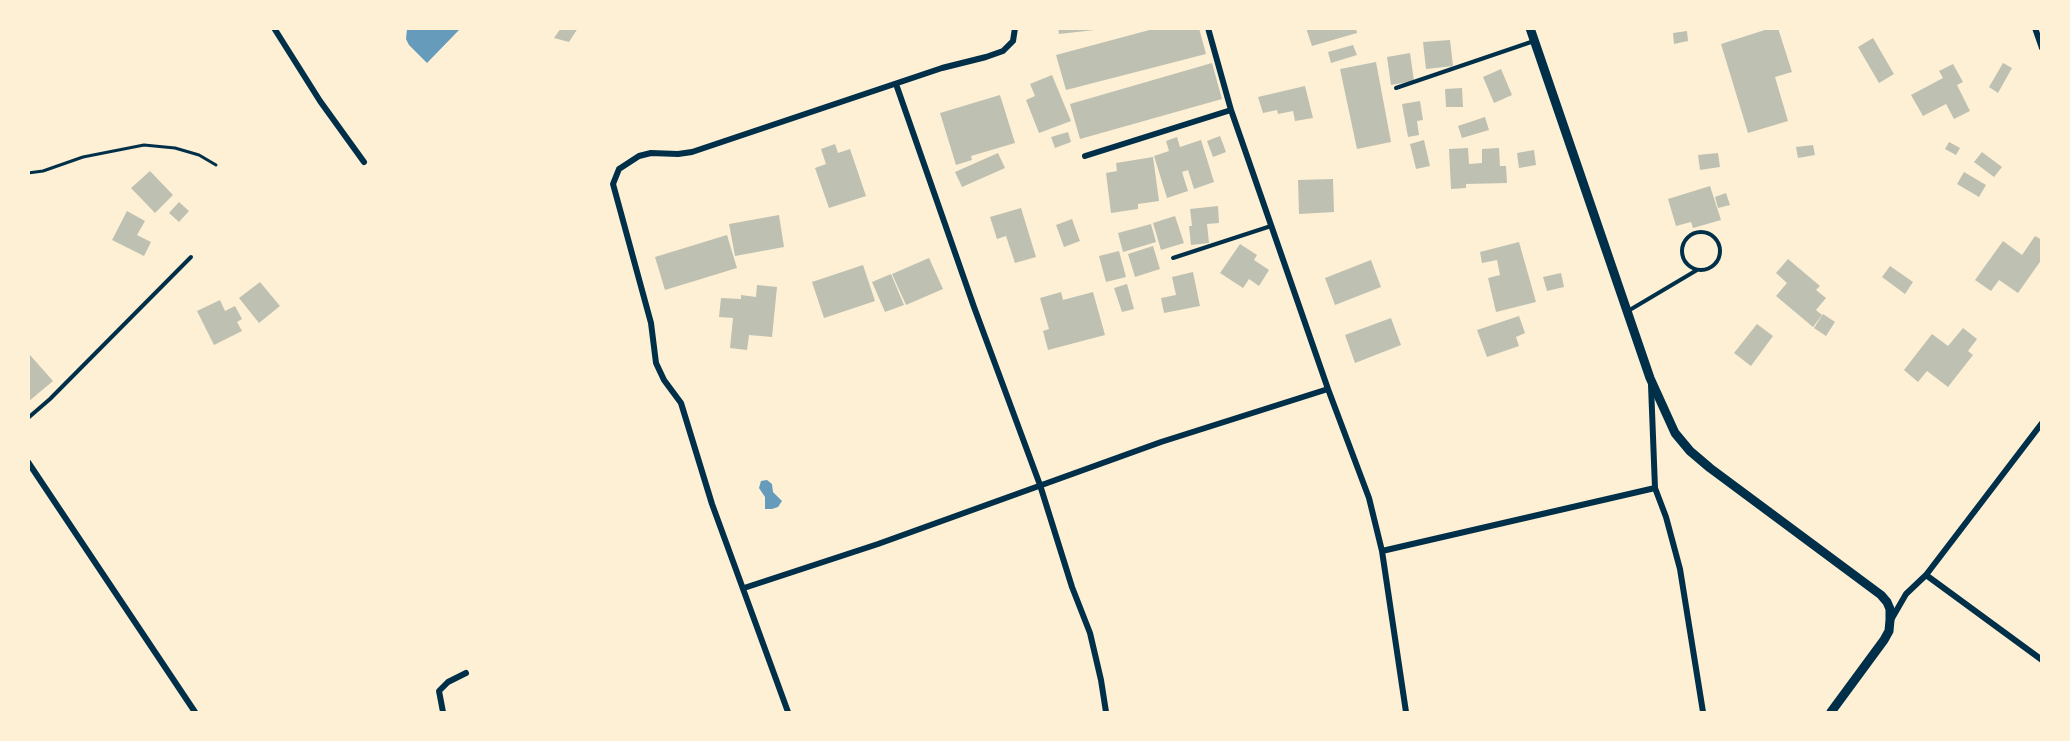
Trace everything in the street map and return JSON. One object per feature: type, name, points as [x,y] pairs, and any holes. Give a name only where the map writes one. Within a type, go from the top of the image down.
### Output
[{"type":"main road","points":[[1530,28],[1650,378],[1675,433],[1690,451],[1710,468],[1881,595],[1890,609],[1889,631],[1884,640],[1831,712]]},
{"type":"street","points":[[274,28],[320,101],[364,162]]},
{"type":"street","points":[[789,712],[712,504],[681,403],[664,380],[656,363],[651,323],[613,184],[619,169],[639,156],[651,153],[692,152],[942,68],[1003,51],[1013,40],[1015,28]]},
{"type":"street","points":[[1208,28],[1231,110],[1369,498],[1382,551],[1406,712]]},
{"type":"street","points":[[2034,28],[2042,48]]},
{"type":"street","points":[[896,84],[974,307],[1040,485],[1072,587],[1090,633],[1106,712]]},
{"type":"street","points":[[1084,156],[1231,110]]},
{"type":"street","points":[[1650,378],[1654,488],[1666,517],[1680,569],[1703,712]]},
{"type":"street","points":[[744,588],[878,544],[1161,442],[1328,388]]},
{"type":"street","points":[[1890,620],[1906,594],[1926,575],[2042,423]]},
{"type":"street","points":[[28,462],[195,712]]},
{"type":"street","points":[[1382,551],[1654,488]]},
{"type":"street","points":[[1926,575],[2042,660]]},
{"type":"street","points":[[443,712],[439,691],[448,682],[466,673]]},
{"type":"lane","points":[[1396,88],[1534,41]]},
{"type":"lane","points":[[1173,258],[1271,226]]},
{"type":"lane","points":[[1628,311],[1697,270],[1707,269],[1715,263],[1720,255],[1719,245],[1713,236],[1704,232],[1694,233],[1686,238],[1682,247],[1682,257],[1688,265],[1697,270]]},
{"type":"lane","points":[[28,418],[50,399],[191,257]]},
{"type":"path","points":[[28,173],[43,171],[83,157],[144,145],[175,148],[199,155],[216,165]]},
{"type":"water","points":[[407,28],[460,29],[427,63],[409,45],[406,39]]},
{"type":"water","points":[[767,480],[772,484],[773,492],[782,501],[778,507],[772,509],[765,509],[765,497],[759,488],[761,481]]},
{"type":"building","points":[[561,28],[578,28],[569,42],[554,38]]},
{"type":"building","points":[[1058,28],[1095,28],[1095,30],[1059,34]]},
{"type":"building","points":[[1157,28],[1199,28],[1206,54],[1066,90],[1056,55]]},
{"type":"building","points":[[1306,28],[1356,28],[1357,33],[1312,46]]},
{"type":"building","points":[[1771,28],[1778,28],[1792,72],[1775,77],[1788,121],[1748,133],[1721,44]]},
{"type":"building","points":[[1687,31],[1688,41],[1674,44],[1673,33]]},
{"type":"building","points":[[1873,38],[1894,74],[1879,83],[1858,47]]},
{"type":"building","points":[[1450,40],[1453,66],[1426,69],[1423,42]]},
{"type":"building","points":[[1353,45],[1357,55],[1331,63],[1328,52]]},
{"type":"building","points":[[1410,53],[1414,81],[1391,85],[1387,57]]},
{"type":"building","points":[[1376,62],[1391,142],[1357,149],[1340,69]]},
{"type":"building","points":[[1212,63],[1222,99],[1080,139],[1070,104]]},
{"type":"building","points":[[2003,63],[2012,68],[1998,93],[1989,87]]},
{"type":"building","points":[[1953,64],[1963,82],[1957,85],[1970,111],[1954,119],[1946,104],[1923,116],[1911,95],[1943,78],[1939,71]]},
{"type":"building","points":[[1501,69],[1512,95],[1494,103],[1483,77]]},
{"type":"building","points":[[1052,75],[1071,121],[1039,133],[1026,100],[1035,96],[1030,84]]},
{"type":"building","points":[[1305,86],[1313,118],[1295,121],[1293,111],[1278,114],[1277,110],[1263,113],[1258,97]]},
{"type":"building","points":[[1462,88],[1463,107],[1446,107],[1445,89]]},
{"type":"building","points":[[1000,95],[1015,143],[971,156],[972,160],[956,165],[940,113]]},
{"type":"building","points":[[1420,101],[1423,120],[1417,121],[1419,135],[1408,137],[1402,104]]},
{"type":"building","points":[[1485,117],[1489,130],[1462,138],[1458,126]]},
{"type":"building","points":[[1068,132],[1071,142],[1055,148],[1051,137]]},
{"type":"building","points":[[1220,136],[1226,152],[1213,157],[1207,141]]},
{"type":"building","points":[[1177,137],[1180,147],[1201,140],[1214,182],[1194,189],[1188,170],[1182,172],[1188,191],[1167,198],[1154,156],[1169,151],[1166,141]]},
{"type":"building","points":[[1424,140],[1430,166],[1416,169],[1410,144]]},
{"type":"building","points":[[1949,142],[1960,148],[1956,155],[1945,149]]},
{"type":"building","points":[[835,144],[838,153],[850,149],[866,196],[829,208],[815,168],[826,164],[821,149]]},
{"type":"building","points":[[1813,145],[1815,155],[1798,158],[1796,147]]},
{"type":"building","points":[[1468,148],[1469,164],[1482,163],[1482,149],[1499,148],[1500,166],[1506,166],[1507,183],[1466,184],[1466,188],[1451,189],[1449,149]]},
{"type":"building","points":[[1534,150],[1536,165],[1519,168],[1517,153]]},
{"type":"building","points":[[1982,152],[2002,167],[1994,177],[1974,162]]},
{"type":"building","points":[[998,153],[1005,168],[962,187],[955,172]]},
{"type":"building","points":[[1718,153],[1720,167],[1700,170],[1698,155]]},
{"type":"building","points":[[1153,157],[1159,201],[1138,204],[1138,209],[1111,213],[1106,173],[1117,171],[1116,163]]},
{"type":"building","points":[[150,171],[173,195],[155,213],[131,188]]},
{"type":"building","points":[[1964,172],[1986,185],[1979,197],[1957,184]]},
{"type":"building","points":[[1333,179],[1334,212],[1299,214],[1298,180]]},
{"type":"building","points":[[1710,186],[1721,220],[1693,228],[1691,222],[1676,226],[1668,199]]},
{"type":"building","points":[[1726,193],[1730,205],[1718,208],[1715,197]]},
{"type":"building","points":[[179,202],[189,211],[179,222],[169,213]]},
{"type":"building","points":[[1218,206],[1219,223],[1207,224],[1209,243],[1191,245],[1190,209]]},
{"type":"building","points":[[1021,208],[1036,257],[1015,263],[1006,236],[997,239],[990,217]]},
{"type":"building","points":[[127,211],[145,221],[137,235],[151,242],[144,256],[112,240]]},
{"type":"building","points":[[779,215],[784,247],[735,256],[729,224]]},
{"type":"building","points":[[1175,216],[1184,243],[1161,250],[1153,223]]},
{"type":"building","points":[[1072,219],[1080,241],[1064,247],[1056,225]]},
{"type":"building","points":[[1151,224],[1156,242],[1123,252],[1118,233]]},
{"type":"building","points":[[727,235],[737,268],[665,290],[655,257]]},
{"type":"building","points":[[2035,236],[2042,240],[2042,259],[2018,293],[1999,280],[1991,291],[1975,280],[2003,241],[2022,255]]},
{"type":"building","points":[[1519,242],[1536,302],[1496,312],[1488,278],[1500,275],[1497,260],[1482,263],[1480,252]]},
{"type":"building","points":[[1240,244],[1257,255],[1254,260],[1269,270],[1259,286],[1249,279],[1243,288],[1220,273]]},
{"type":"building","points":[[1153,246],[1160,269],[1135,277],[1128,254]]},
{"type":"building","points":[[1119,251],[1126,277],[1106,282],[1099,256]]},
{"type":"building","points":[[929,258],[943,289],[906,305],[892,274]]},
{"type":"building","points":[[1788,259],[1820,286],[1816,290],[1826,298],[1816,310],[1822,315],[1813,327],[1776,296],[1787,283],[1776,273]]},
{"type":"building","points":[[1371,260],[1381,287],[1335,305],[1325,278]]},
{"type":"building","points":[[863,265],[875,301],[824,318],[812,282]]},
{"type":"building","points":[[1890,266],[1913,282],[1905,294],[1882,277]]},
{"type":"building","points":[[1193,272],[1200,306],[1164,313],[1161,298],[1176,295],[1172,277]]},
{"type":"building","points":[[1561,273],[1564,287],[1547,291],[1543,277]]},
{"type":"building","points":[[891,274],[904,305],[885,312],[872,282]]},
{"type":"building","points":[[260,282],[280,306],[259,323],[239,298]]},
{"type":"building","points":[[1127,284],[1134,309],[1122,312],[1114,288]]},
{"type":"building","points":[[757,285],[777,287],[772,337],[749,335],[747,350],[730,348],[733,318],[719,317],[721,298],[741,299],[741,295],[756,297]]},
{"type":"building","points":[[1061,292],[1063,300],[1093,292],[1105,335],[1048,350],[1043,331],[1049,329],[1040,298]]},
{"type":"building","points":[[220,300],[225,311],[235,306],[242,319],[237,322],[242,331],[214,345],[197,311]]},
{"type":"building","points":[[1823,314],[1835,322],[1826,336],[1814,328]]},
{"type":"building","points":[[1519,316],[1525,333],[1516,337],[1519,346],[1487,357],[1477,330]]},
{"type":"building","points":[[1391,318],[1401,345],[1355,363],[1345,335]]},
{"type":"building","points":[[1757,324],[1773,336],[1751,366],[1734,353]]},
{"type":"building","points":[[1963,328],[1977,339],[1968,351],[1973,355],[1948,387],[1927,371],[1918,382],[1904,370],[1932,334],[1948,346]]},
{"type":"building","points":[[30,355],[53,381],[28,402],[28,356]]}]
